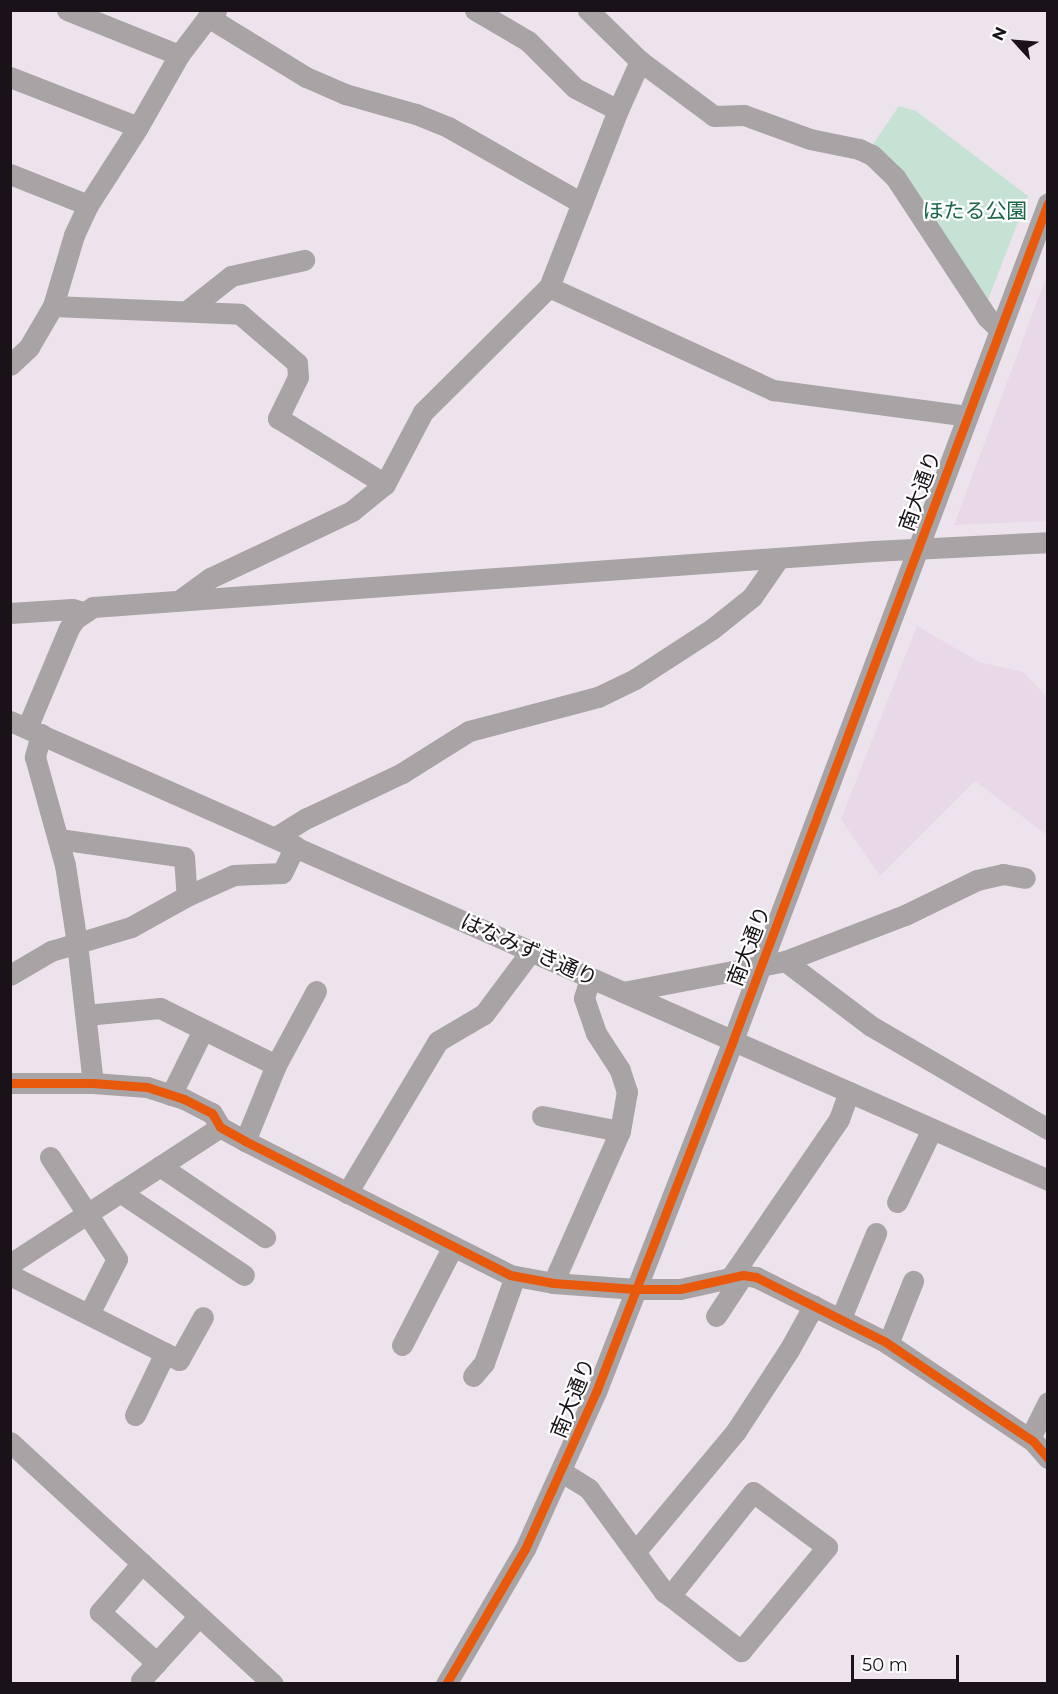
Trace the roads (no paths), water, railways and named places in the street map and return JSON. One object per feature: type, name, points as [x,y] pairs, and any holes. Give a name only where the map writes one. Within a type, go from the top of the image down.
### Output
[{"type":"street","points":[[67,10],[179,55]]},
{"type":"street","points":[[475,10],[528,41],[575,88],[618,110]]},
{"type":"street","points":[[588,10],[640,60],[714,116],[744,115],[810,139],[859,149],[872,155],[895,177],[987,317],[999,329]]},
{"type":"street","points":[[10,365],[29,347],[53,306],[74,235],[88,204],[138,127],[179,55],[212,14],[306,77],[345,94],[416,114],[448,128],[582,203]]},
{"type":"street","points":[[181,599],[210,578],[352,511],[385,484],[423,412],[549,287],[618,110],[640,60]]},
{"type":"street","points":[[10,77],[138,127]]},
{"type":"street","points":[[10,174],[88,204]]},
{"type":"street","name":"南大通り","points":[[446,1683],[514,1568],[562,1473],[733,1040],[1047,203]]},
{"type":"street","points":[[188,310],[231,276],[304,260]]},
{"type":"street","points":[[549,287],[773,390],[967,416]]},
{"type":"street","points":[[53,306],[240,314],[297,363],[298,377],[278,418],[385,484]]},
{"type":"street","points":[[93,1083],[77,943],[59,839],[26,728],[69,628],[83,612],[105,605],[181,599],[1047,542]]},
{"type":"street","points":[[276,837],[307,818],[402,773],[470,731],[598,697],[635,679],[712,628],[752,597],[779,558]]},
{"type":"street","points":[[10,613],[72,609],[83,612]]},
{"type":"street","name":"はなみずき通り","points":[[26,728],[1047,1180]]},
{"type":"street","points":[[59,839],[184,857],[187,896]]},
{"type":"street","points":[[10,975],[51,951],[131,927],[187,896],[234,875],[282,873],[295,846]]},
{"type":"street","points":[[623,992],[785,961],[905,915],[977,880],[1003,874],[1025,878]]},
{"type":"street","points":[[347,1193],[438,1041],[484,1014],[531,951]]},
{"type":"street","points":[[785,961],[871,1026],[1047,1129]]},
{"type":"street","points":[[553,1282],[620,1131],[627,1092],[620,1070],[596,1033],[584,998],[590,978]]},
{"type":"street","points":[[244,1141],[276,1065],[316,991]]},
{"type":"street","points":[[86,1015],[160,1008],[276,1065]]},
{"type":"street","points":[[171,1095],[203,1030]]},
{"type":"street","points":[[10,1083],[93,1083],[147,1088],[171,1095],[212,1113],[220,1127],[244,1141],[515,1276],[553,1282],[636,1289],[680,1289],[737,1276],[756,1277],[841,1318],[888,1344],[1030,1438],[1047,1458]]},
{"type":"street","points":[[716,1316],[737,1276],[839,1119],[849,1092]]},
{"type":"street","points":[[542,1116],[620,1131]]},
{"type":"street","points":[[10,1264],[220,1127]]},
{"type":"street","points":[[897,1202],[932,1129]]},
{"type":"street","points":[[50,1157],[117,1259],[93,1306]]},
{"type":"street","points":[[160,1166],[266,1237]]},
{"type":"street","points":[[120,1192],[244,1275]]},
{"type":"street","points":[[841,1318],[876,1233]]},
{"type":"street","points":[[402,1345],[453,1246]]},
{"type":"street","points":[[10,1275],[179,1360],[204,1317]]},
{"type":"street","points":[[472,1376],[484,1364],[515,1276]]},
{"type":"street","points":[[888,1344],[913,1281]]},
{"type":"street","points":[[635,1552],[736,1431],[789,1350],[814,1305]]},
{"type":"street","points":[[135,1416],[165,1353]]},
{"type":"street","points":[[1030,1438],[1046,1407]]},
{"type":"street","points":[[10,1442],[199,1616],[265,1681]]},
{"type":"street","points":[[562,1473],[588,1489],[670,1596],[741,1651],[827,1547],[753,1492],[670,1596]]},
{"type":"street","points":[[142,1563],[100,1612],[157,1663]]},
{"type":"street","points":[[141,1680],[199,1616]]},
{"type":"park label","name":"ほたる公園","points":[[975,211]]}]
